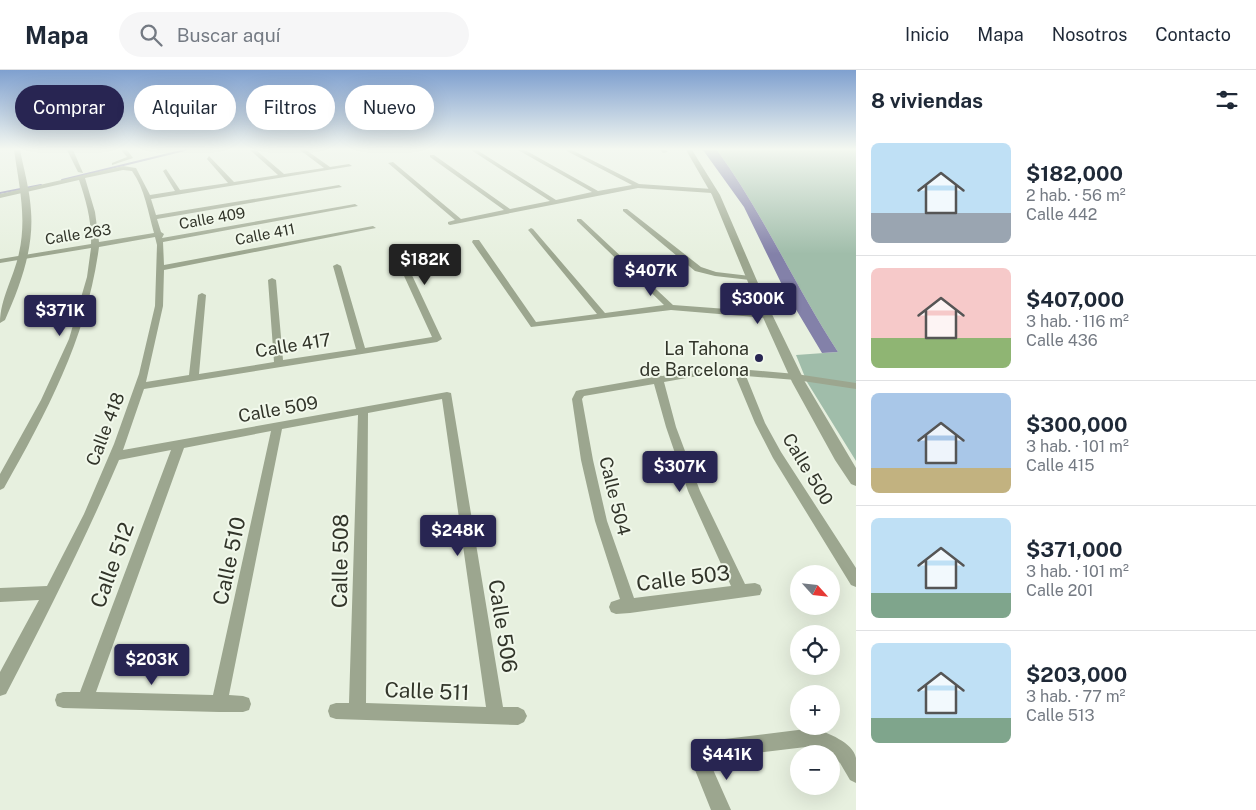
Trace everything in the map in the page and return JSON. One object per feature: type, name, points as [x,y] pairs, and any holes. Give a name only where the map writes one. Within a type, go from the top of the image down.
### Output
[{"type":"street","points":[[0,302],[19,258],[28,231],[19,185]]},
{"type":"street","points":[[20,185],[20,189]]},
{"type":"street","points":[[0,196],[40,185]]},
{"type":"street","points":[[0,484],[38,415],[78,325],[88,288],[95,245],[89,201],[85,185]]},
{"type":"street","name":"Calle 418","points":[[0,688],[51,593],[115,456],[141,386],[158,316],[162,268],[161,237],[149,197],[143,185]]},
{"type":"street","points":[[174,185],[178,192]]},
{"type":"street","points":[[149,197],[228,185]]},
{"type":"street","points":[[417,185],[460,221]]},
{"type":"street","points":[[472,185],[509,211]]},
{"type":"street","points":[[527,185],[554,202]]},
{"type":"street","points":[[582,185],[597,193]]},
{"type":"street","points":[[709,185],[796,377],[829,441],[856,480]]},
{"type":"street","points":[[450,223],[638,186],[712,191]]},
{"type":"street","points":[[156,217],[339,187]]},
{"type":"street","points":[[0,190],[20,189]]},
{"type":"street","name":"Calle 409","points":[[161,237],[355,206]]},
{"type":"street","points":[[625,210],[698,269],[715,274],[750,278]]},
{"type":"street","points":[[579,220],[671,307]]},
{"type":"street","name":"Calle 411","points":[[162,268],[373,228]]},
{"type":"street","points":[[531,230],[602,315]]},
{"type":"street","name":"Calle 263","points":[[0,261],[95,245],[161,237]]},
{"type":"street","points":[[476,242],[534,325],[671,307],[767,315]]},
{"type":"street","name":"Calle 417","points":[[141,386],[437,339],[398,254]]},
{"type":"street","points":[[0,320],[11,296],[19,258]]},
{"type":"street","points":[[337,266],[361,351]]},
{"type":"street","points":[[272,280],[279,364]]},
{"type":"street","points":[[194,377],[202,294]]},
{"type":"street","points":[[658,378],[715,370],[796,377],[856,386]]},
{"type":"street","name":"Calle 500","points":[[739,372],[760,423],[777,455],[856,580]]},
{"type":"street","name":"Calle 504","points":[[623,606],[587,460],[577,399],[580,393],[658,378]]},
{"type":"street","name":"Calle 503","points":[[623,606],[748,591],[694,491],[671,427],[658,378]]},
{"type":"street","name":"Calle 509","points":[[115,456],[363,412],[446,395]]},
{"type":"street","name":"Calle 506","points":[[446,395],[496,715]]},
{"type":"street","name":"Calle 508","points":[[357,711],[363,412]]},
{"type":"street","name":"Calle 510","points":[[219,704],[277,427]]},
{"type":"street","name":"Calle 512","points":[[85,700],[179,445]]},
{"type":"street","points":[[0,595],[51,593]]},
{"type":"street","points":[[63,700],[243,704]]},
{"type":"street","name":"Calle 511","points":[[336,711],[518,716]]},
{"type":"street","points":[[721,810],[702,765],[708,750],[814,737],[832,744],[846,757],[856,774]]},
{"type":"green space","points":[[740,185],[856,185],[856,461],[807,382],[796,355],[838,352]]},
{"type":"water","points":[[728,185],[740,185],[838,352],[822,353],[785,291],[744,207]]},
{"type":"waterway","points":[[0,193],[41,185]]},
{"type":"place","name":"La Tahona de Barcelona","points":[[759,358]]}]
